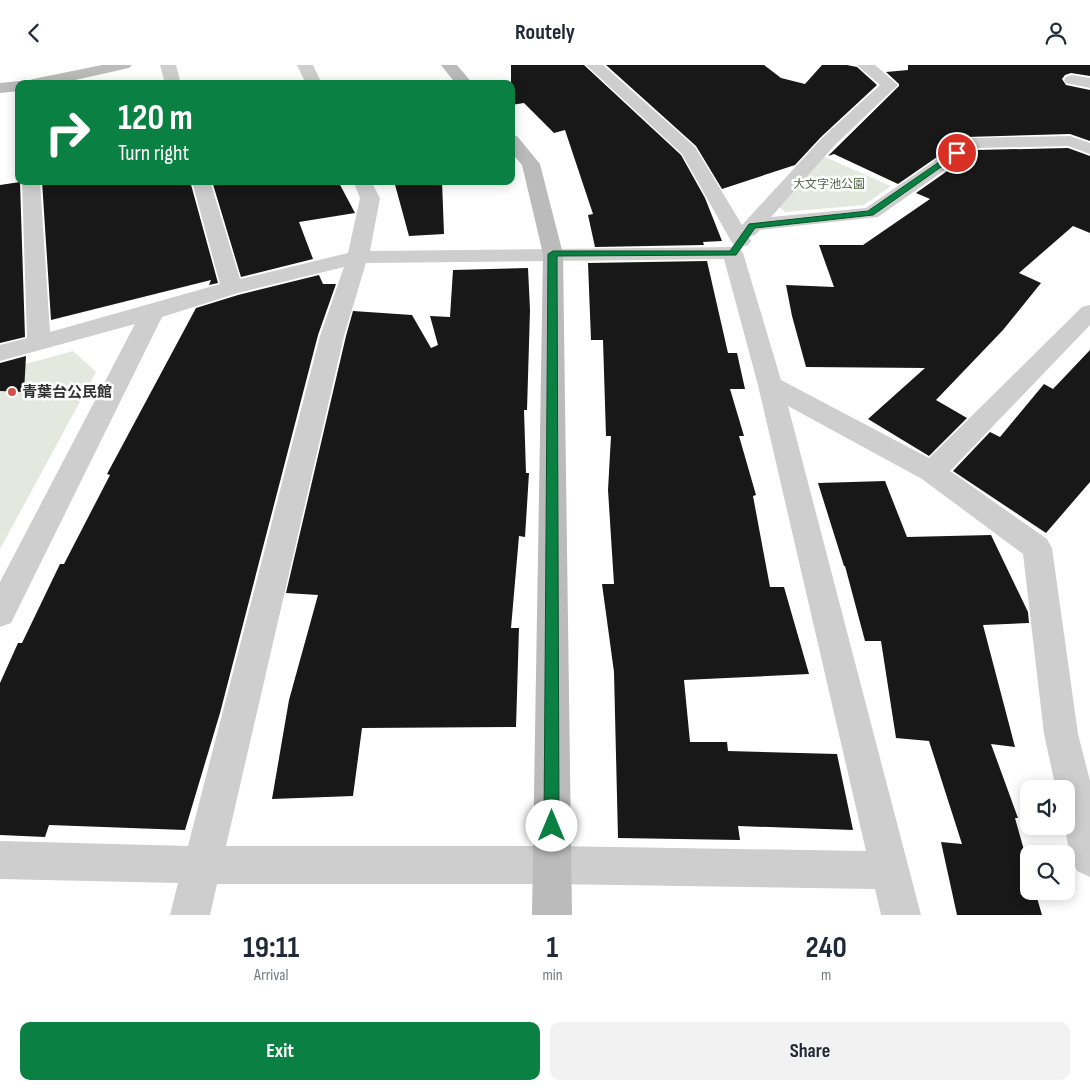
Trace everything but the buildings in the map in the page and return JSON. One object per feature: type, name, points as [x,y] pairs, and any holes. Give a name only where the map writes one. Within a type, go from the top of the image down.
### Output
[{"type":"street","points":[[52,80],[124,65]]},
{"type":"street","points":[[168,65],[172,80]]},
{"type":"street","points":[[305,65],[312,80]]},
{"type":"street","points":[[450,65],[462,80]]},
{"type":"street","points":[[594,65],[689,151],[737,247],[901,915]]},
{"type":"street","points":[[737,247],[752,225],[828,141],[890,85],[864,65]]},
{"type":"street","points":[[1072,80],[1090,83]]},
{"type":"street","points":[[0,88],[15,86]]},
{"type":"street","points":[[752,225],[871,213],[972,143],[1070,141],[1090,149]]},
{"type":"street","points":[[515,145],[531,164],[553,254],[552,915]]},
{"type":"street","points":[[31,185],[38,343]]},
{"type":"street","points":[[202,185],[232,288]]},
{"type":"street","points":[[190,915],[332,336],[358,257],[370,198],[364,185]]},
{"type":"street","points":[[0,353],[153,312],[232,288],[358,257],[553,254],[737,247]]},
{"type":"street","points":[[0,613],[153,312]]},
{"type":"street","points":[[932,473],[1090,312]]},
{"type":"street","points":[[770,385],[932,473],[1037,548],[1061,734],[1090,858]]},
{"type":"street","points":[[0,860],[203,865],[552,865],[890,870]]},
{"type":"green space","name":"大文字池公園","points":[[823,156],[891,186],[864,205],[785,212],[779,207]]},
{"type":"green space","points":[[73,351],[96,372],[0,549],[0,371]]},
{"type":"place","name":"青葉台公民館","points":[[12,392]]},
{"type":"route","points":[[552,826],[553,254],[733,253],[752,225],[871,213],[957,153]]}]
